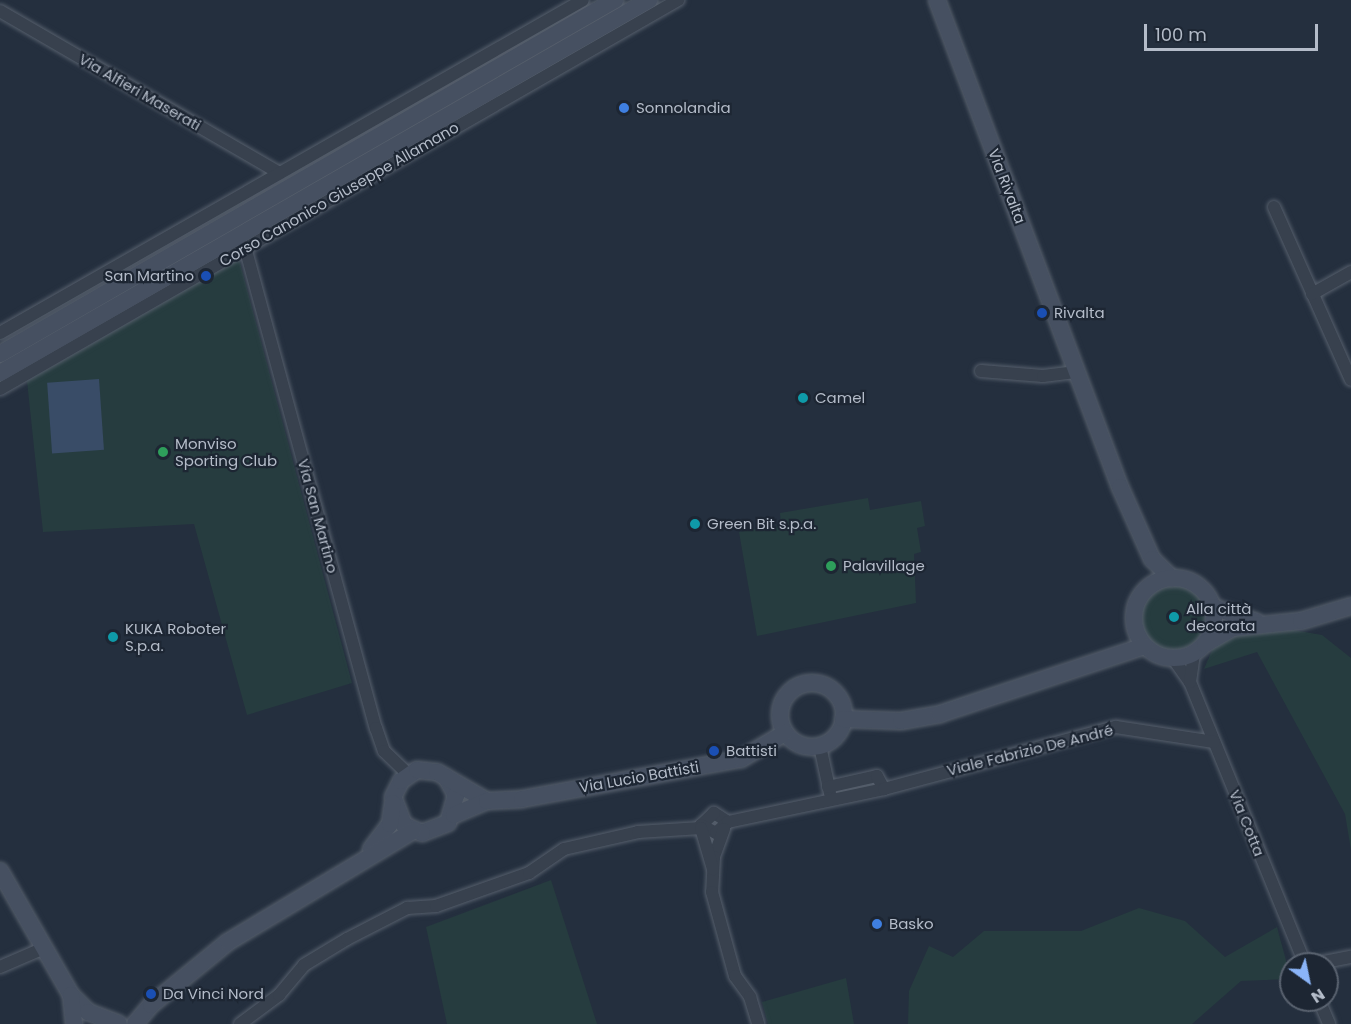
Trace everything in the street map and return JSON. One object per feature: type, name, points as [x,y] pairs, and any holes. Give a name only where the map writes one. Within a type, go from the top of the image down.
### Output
[{"type":"street","points":[[0,333],[583,0]]},
{"type":"street","name":"Corso Canonico Giuseppe Allamano","points":[[0,354],[615,0]]},
{"type":"street","name":"Corso Canonico Giuseppe Allamano","points":[[0,373],[650,0]]},
{"type":"street","name":"Corso Canonico Giuseppe Allamano","points":[[0,389],[678,0]]},
{"type":"street","name":"Via Rivalta","points":[[937,0],[1077,372],[1152,559],[1172,578]]},
{"type":"street","name":"Via Alfieri Maserati","points":[[0,11],[280,173]]},
{"type":"street","points":[[1274,207],[1351,380]]},
{"type":"street","name":"Via San Martino","points":[[245,247],[376,728],[384,751],[408,774]]},
{"type":"street","points":[[1312,294],[1351,272]]},
{"type":"street","points":[[981,371],[1043,376],[1077,372]]},
{"type":"street","name":"Via Rivalta","points":[[1150,586],[1152,559]]},
{"type":"street","points":[[1144,646],[1134,626],[1137,602],[1150,586],[1172,578],[1198,586],[1213,608],[1212,630],[1198,649]]},
{"type":"street","points":[[843,719],[901,721],[940,714],[1096,659],[1144,646],[1173,658],[1198,649],[1233,628],[1320,617],[1351,606]]},
{"type":"street","points":[[1213,608],[1266,624]]},
{"type":"street","points":[[1096,659],[1134,626]]},
{"type":"street","name":"Via Cotta","points":[[1190,682],[1198,649]]},
{"type":"street","name":"Via Cotta","points":[[1173,658],[1190,682],[1300,952]]},
{"type":"street","points":[[807,684],[831,690],[843,719],[836,736],[820,746],[803,746],[785,733],[783,702],[807,684]]},
{"type":"street","name":"Viale Fabrizio De André","points":[[240,1024],[279,995],[304,965],[407,908],[436,906],[529,873],[564,849],[638,832],[701,828],[711,834],[725,826],[884,789],[1116,727],[1214,742]]},
{"type":"street","name":"Via Lucio Battisti","points":[[135,1024],[151,1005],[228,942],[367,855],[413,831],[441,829],[454,815],[487,801],[522,799],[741,759],[785,733]]},
{"type":"street","points":[[820,746],[832,800]]},
{"type":"street","points":[[408,774],[428,770],[446,777],[487,801]]},
{"type":"street","name":"Via Lucio Battisti","points":[[367,855],[390,824],[393,796],[408,774]]},
{"type":"street","points":[[828,787],[877,776],[884,789]]},
{"type":"street","points":[[446,777],[456,795],[454,815]]},
{"type":"street","points":[[393,796],[398,818],[413,831]]},
{"type":"street","name":"Viale Fabrizio De André","points":[[701,828],[702,820],[714,813],[725,826]]},
{"type":"street","points":[[725,826],[713,869],[712,892],[732,965],[758,1024]]},
{"type":"street","points":[[701,828],[713,869]]},
{"type":"street","points":[[0,872],[71,995],[103,1021]]},
{"type":"street","points":[[0,967],[44,948]]},
{"type":"street","points":[[71,995],[74,1024]]},
{"type":"street","name":"Via Lucio Battisti","points":[[103,1021],[151,1005]]},
{"type":"green space","name":"Monviso Sporting Club","points":[[239,259],[352,683],[247,715],[194,524],[43,532],[27,381]]},
{"type":"green space","name":"Palavillage","points":[[868,498],[870,510],[921,501],[925,526],[917,528],[921,552],[914,554],[916,603],[757,636],[739,532],[781,525],[780,513]]},
{"type":"green space","points":[[1173,584],[1186,586],[1196,594],[1204,604],[1206,617],[1204,630],[1196,640],[1186,648],[1173,650],[1160,648],[1150,640],[1142,630],[1140,617],[1142,604],[1150,594],[1160,586]]},
{"type":"green space","points":[[1282,628],[1322,635],[1351,658],[1351,850],[1345,814],[1257,652],[1204,669],[1216,641],[1242,631]]},
{"type":"green space","points":[[551,880],[597,1024],[447,1024],[426,927]]},
{"type":"green space","points":[[1139,908],[1185,921],[1225,957],[1277,927],[1284,952],[1279,952],[1279,979],[1241,981],[1192,1024],[908,1024],[909,991],[929,946],[953,957],[984,931],[1081,931]]},
{"type":"green space","points":[[846,978],[854,1024],[768,1024],[762,1002]]},
{"type":"water","points":[[99,379],[104,450],[52,453],[47,383]]},
{"type":"place","name":"Sonnolandia","points":[[624,108]]},
{"type":"place","name":"San Martino","points":[[206,276]]},
{"type":"place","name":"Rivalta","points":[[1042,313]]},
{"type":"place","name":"Camel","points":[[803,398]]},
{"type":"place","name":"Monviso Sporting Club","points":[[163,452]]},
{"type":"place","name":"Green Bit s.p.a.","points":[[695,524]]},
{"type":"place","name":"Palavillage","points":[[831,566]]},
{"type":"place","name":"Alla città decorata","points":[[1174,617]]},
{"type":"place","name":"KUKA Roboter S.p.a.","points":[[113,637]]},
{"type":"place","name":"Battisti","points":[[714,751]]},
{"type":"place","name":"Basko","points":[[877,924]]},
{"type":"place","name":"Da Vinci Nord","points":[[151,994]]}]
